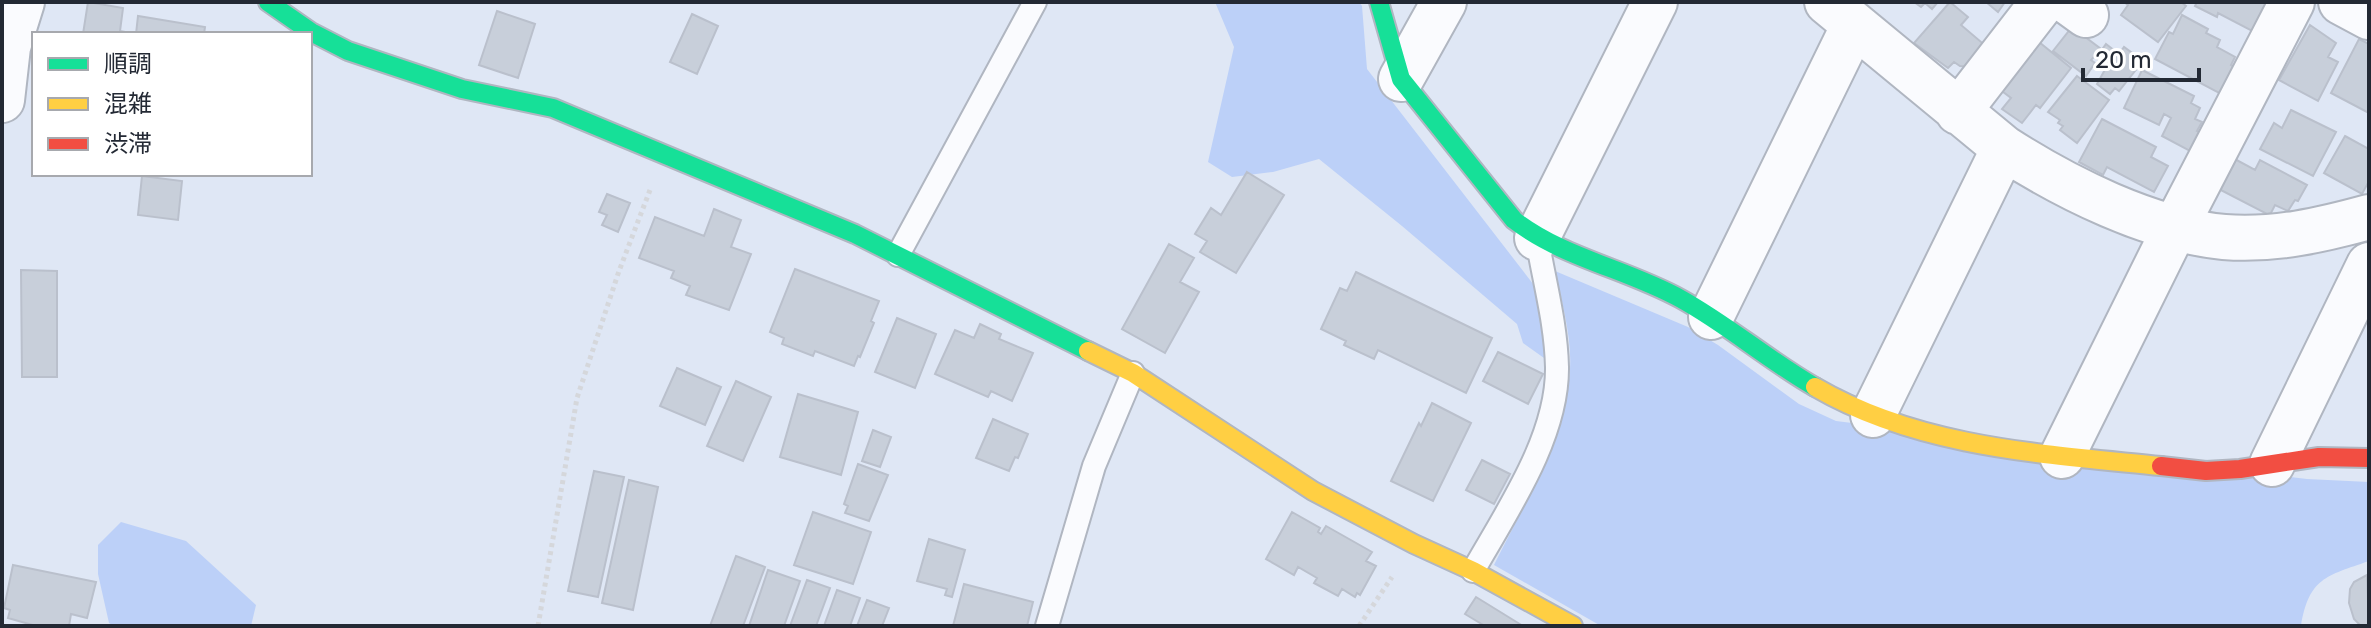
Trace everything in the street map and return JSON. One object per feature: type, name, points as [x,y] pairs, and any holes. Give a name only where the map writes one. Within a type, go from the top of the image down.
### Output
[{"type":"street","points":[[2,100],[8,47],[22,2]]},
{"type":"street","points":[[268,2],[311,32]]},
{"type":"street","points":[[1379,2],[1401,79],[1514,220],[1537,238],[1678,297],[1775,364],[1834,398],[1873,415],[1965,443],[2062,456],[2206,471],[2319,457],[2369,458]]},
{"type":"street","points":[[1401,79],[1444,2]]},
{"type":"street","points":[[1537,238],[1655,2]]},
{"type":"street","points":[[1958,112],[2043,2]]},
{"type":"street","points":[[2062,456],[2292,2]]},
{"type":"street","points":[[2341,2],[2369,17]]},
{"type":"street","points":[[1711,317],[1841,13],[2004,148],[2130,213],[2223,237],[2316,232],[2369,217]]},
{"type":"street","points":[[312,33],[348,51],[462,89],[553,108],[898,255],[1133,373],[1313,491],[1473,571],[1573,626]]},
{"type":"street","points":[[1873,415],[2004,148]]},
{"type":"street","points":[[2272,464],[2369,265]]},
{"type":"lane","points":[[898,255],[1035,2]]},
{"type":"lane","points":[[1473,571],[1540,446],[1553,406],[1557,370],[1554,325],[1537,238]]},
{"type":"lane","points":[[1047,626],[1094,466],[1133,373]]},
{"type":"path","points":[[538,626],[577,398],[619,271],[663,156]]},
{"type":"path","points":[[1359,626],[1414,544]]},
{"type":"shaded area","points":[[1215,2],[1359,2],[1362,6],[1367,69],[1537,289],[1543,313],[1544,358],[1523,343],[1517,324],[1319,159],[1273,172],[1232,177],[1208,162],[1234,47]]},
{"type":"shaded area","points":[[1555,271],[1688,327],[1799,404],[1836,421],[2307,479],[2369,482],[2369,561],[2322,581],[2309,598],[2301,626],[1601,626],[1494,565],[1542,470],[1567,395],[1569,345]]},
{"type":"shaded area","points":[[121,522],[186,541],[256,605],[251,626],[114,626],[109,623],[98,574],[98,545]]},
{"type":"building","points":[[88,2],[123,8],[120,31],[125,32],[83,32]]},
{"type":"building","points":[[1914,2],[1938,2],[1932,9],[1925,3],[1921,7]]},
{"type":"building","points":[[1950,2],[1968,17],[1961,25],[1987,47],[1970,67],[1954,62],[1948,68],[1914,43]]},
{"type":"building","points":[[1986,2],[2005,2],[1998,12]]},
{"type":"building","points":[[2124,2],[2181,2],[2186,6],[2158,42],[2121,15],[2128,5]]},
{"type":"building","points":[[2197,2],[2271,2],[2256,33],[2218,13],[2217,17],[2195,6]]},
{"type":"building","points":[[497,11],[535,24],[518,78],[479,65]]},
{"type":"building","points":[[692,14],[718,26],[697,74],[670,62]]},
{"type":"building","points":[[2182,15],[2208,29],[2206,33],[2220,40],[2217,47],[2235,57],[2231,65],[2235,67],[2221,94],[2155,59]]},
{"type":"building","points":[[138,16],[205,27],[204,32],[136,32]]},
{"type":"building","points":[[2310,25],[2336,43],[2328,57],[2338,62],[2318,101],[2279,80]]},
{"type":"building","points":[[2072,27],[2101,49],[2091,60],[2095,63],[2086,76],[2053,51]]},
{"type":"building","points":[[2359,39],[2369,44],[2369,113],[2331,93]]},
{"type":"building","points":[[2039,42],[2071,68],[2040,108],[2036,105],[2022,123],[2002,109],[2011,98],[1998,88]]},
{"type":"building","points":[[2106,44],[2119,54],[2124,47],[2143,61],[2119,91],[2115,88],[2110,94],[2097,84],[2107,66],[2096,58]]},
{"type":"building","points":[[2142,70],[2194,96],[2191,103],[2200,108],[2195,119],[2202,122],[2190,151],[2162,136],[2171,118],[2164,114],[2159,125],[2124,108]]},
{"type":"building","points":[[2077,76],[2109,100],[2077,143],[2060,130],[2063,126],[2058,123],[2060,120],[2048,112]]},
{"type":"building","points":[[2291,110],[2336,132],[2313,176],[2260,149],[2274,123],[2282,128]]},
{"type":"building","points":[[2102,119],[2156,147],[2151,157],[2168,166],[2154,192],[2107,167],[2103,175],[2079,162]]},
{"type":"building","points":[[2345,136],[2369,149],[2369,181],[2362,194],[2324,173]]},
{"type":"building","points":[[2231,157],[2255,170],[2260,160],[2307,185],[2288,211],[2275,205],[2267,214],[2215,187]]},
{"type":"building","points":[[1247,172],[1284,195],[1236,273],[1200,252],[1207,241],[1195,234],[1211,208],[1221,215]]},
{"type":"building","points":[[142,176],[182,181],[178,220],[138,215]]},
{"type":"building","points":[[607,194],[630,203],[618,232],[602,225],[607,215],[599,212]]},
{"type":"building","points":[[714,209],[741,220],[731,247],[751,254],[729,310],[686,295],[690,286],[671,278],[674,271],[639,258],[655,217],[704,236]]},
{"type":"building","points":[[1169,244],[1194,258],[1180,282],[1199,292],[1165,353],[1122,329]]},
{"type":"building","points":[[795,269],[879,301],[871,321],[874,323],[854,366],[815,351],[813,356],[782,344],[784,338],[770,332]]},
{"type":"building","points":[[21,270],[57,271],[57,377],[22,377]]},
{"type":"building","points":[[1356,272],[1492,338],[1466,393],[1378,350],[1374,359],[1344,345],[1346,341],[1321,329],[1340,288],[1347,291]]},
{"type":"building","points":[[897,318],[936,334],[915,388],[875,372]]},
{"type":"building","points":[[980,324],[1001,334],[999,339],[1033,353],[1012,401],[991,391],[988,397],[935,374],[955,330],[974,338]]},
{"type":"building","points":[[1498,352],[1543,374],[1528,404],[1483,381]]},
{"type":"building","points":[[677,368],[721,387],[705,425],[660,406]]},
{"type":"building","points":[[736,381],[771,397],[743,461],[707,446]]},
{"type":"building","points":[[798,394],[858,412],[841,475],[780,457]]},
{"type":"building","points":[[1432,403],[1471,423],[1433,501],[1391,481]]},
{"type":"building","points":[[993,419],[1028,434],[1009,471],[976,458]]},
{"type":"building","points":[[873,430],[891,437],[880,467],[862,461]]},
{"type":"building","points":[[1482,460],[1510,474],[1494,504],[1466,490]]},
{"type":"building","points":[[858,464],[888,475],[869,521],[845,513],[848,506],[844,504]]},
{"type":"building","points":[[594,471],[624,477],[598,597],[568,591]]},
{"type":"building","points":[[629,480],[658,487],[633,610],[602,603]]},
{"type":"building","points":[[813,512],[871,532],[853,584],[794,565]]},
{"type":"building","points":[[1292,512],[1320,528],[1318,532],[1321,534],[1326,526],[1372,552],[1366,561],[1376,566],[1360,595],[1357,593],[1355,597],[1342,589],[1338,596],[1314,583],[1317,578],[1298,567],[1294,575],[1266,559]]},
{"type":"building","points":[[929,539],[965,550],[952,597],[945,595],[947,589],[917,581]]},
{"type":"building","points":[[736,556],[765,567],[743,626],[710,626]]},
{"type":"building","points":[[13,565],[96,582],[87,618],[71,614],[69,626],[36,626],[8,618],[10,610],[4,608]]},
{"type":"building","points":[[768,570],[800,581],[784,626],[749,626]]},
{"type":"building","points":[[2367,575],[2369,626],[2361,626],[2354,619],[2349,603],[2350,589],[2354,582]]},
{"type":"building","points":[[807,580],[830,588],[816,626],[790,626]]},
{"type":"building","points":[[964,584],[1033,602],[1027,626],[953,626]]},
{"type":"building","points":[[837,590],[860,598],[850,626],[824,626]]},
{"type":"building","points":[[1476,597],[1523,626],[1485,626],[1465,614]]},
{"type":"building","points":[[867,600],[889,608],[882,626],[857,626]]},
{"type":"traffic: fast","points":[[268,2],[311,32]]},
{"type":"traffic: fast","points":[[1379,2],[1401,79],[1514,220],[1574,254],[1681,299],[1815,387]]},
{"type":"traffic: fast","points":[[312,33],[348,51],[462,89],[553,108],[855,234],[1088,351]]},
{"type":"traffic: slow","points":[[1088,351],[1133,373],[1313,491],[1473,571],[1573,626]]},
{"type":"traffic: slow","points":[[1815,387],[1855,407],[1940,436],[2027,452],[2161,466]]},
{"type":"traffic: jam","points":[[2161,466],[2206,471],[2319,457],[2369,458]]}]
